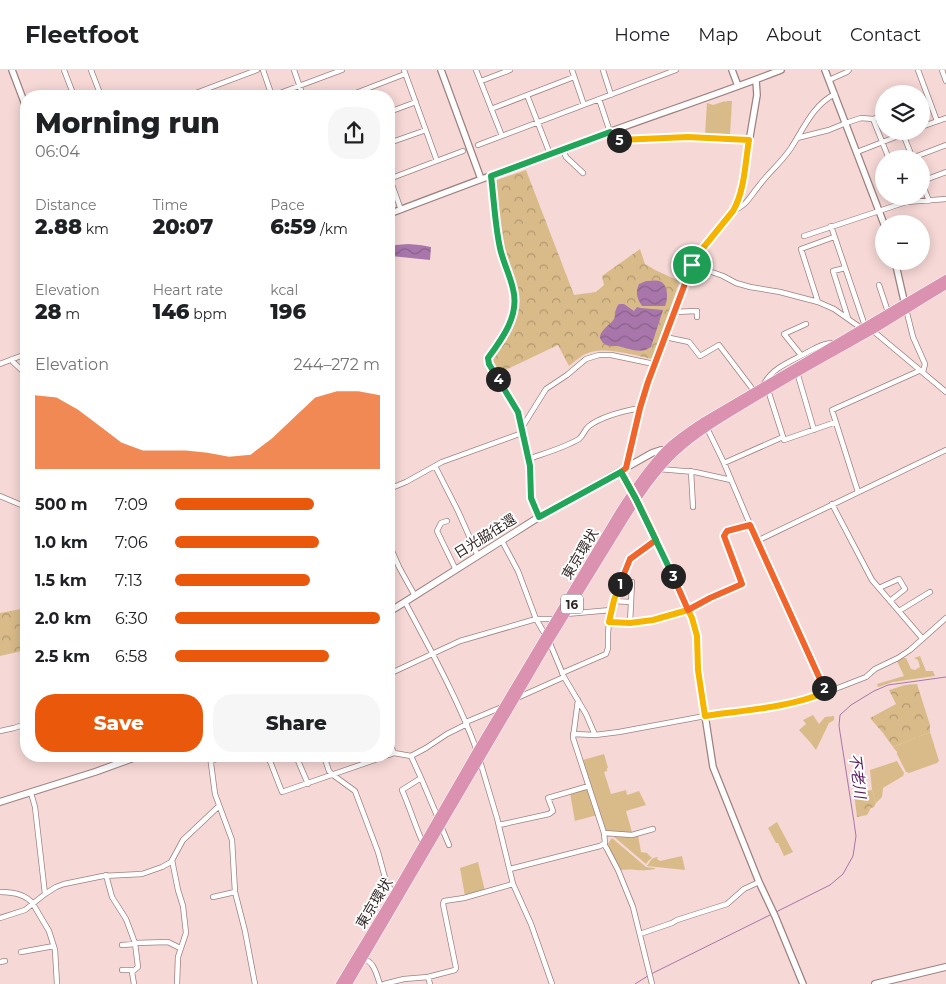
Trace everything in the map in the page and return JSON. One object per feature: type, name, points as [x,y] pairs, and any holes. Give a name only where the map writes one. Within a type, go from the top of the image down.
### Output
[{"type":"highway","name":"東京環状","points":[[340,984],[423,843],[479,761],[515,698],[556,619],[634,496],[670,452],[691,430],[703,422],[754,391],[766,388],[797,372],[888,312],[906,306],[946,279]]},
{"type":"highway","name":"東京環状","points":[[348,984],[503,706],[547,638],[566,614],[634,496],[659,469],[670,452],[836,343],[946,286]]},
{"type":"main road","name":"日光脇往還","points":[[395,608],[539,517],[652,453],[661,450],[670,452]]},
{"type":"main road","points":[[0,802],[122,762]]},
{"type":"main road","points":[[876,984],[946,967]]},
{"type":"street","points":[[12,70],[20,91]]},
{"type":"street","points":[[64,70],[72,90]]},
{"type":"street","points":[[91,70],[99,90]]},
{"type":"street","points":[[204,90],[257,70]]},
{"type":"street","points":[[263,70],[270,90]]},
{"type":"street","points":[[294,70],[301,90]]},
{"type":"street","points":[[289,90],[342,70]]},
{"type":"street","points":[[441,70],[481,178]]},
{"type":"street","points":[[476,70],[502,136]]},
{"type":"street","points":[[481,81],[510,70]]},
{"type":"street","points":[[572,70],[584,105]]},
{"type":"street","points":[[603,70],[611,95]]},
{"type":"street","points":[[478,145],[676,70]]},
{"type":"street","points":[[732,70],[738,86]]},
{"type":"street","points":[[395,212],[481,178],[491,176],[781,70]]},
{"type":"street","points":[[825,70],[881,215]]},
{"type":"street","points":[[829,80],[849,70]]},
{"type":"street","points":[[918,70],[923,85]]},
{"type":"street","points":[[942,70],[946,81]]},
{"type":"street","points":[[362,90],[404,72],[437,161]]},
{"type":"street","points":[[491,109],[574,77]]},
{"type":"street","points":[[756,80],[757,95],[738,200],[733,211],[703,248],[692,265],[654,364],[623,470],[692,618],[697,636],[698,670],[713,767],[759,882],[803,984]]},
{"type":"street","points":[[733,211],[745,204],[790,149],[816,108],[826,98],[835,94]]},
{"type":"street","points":[[527,95],[550,154]]},
{"type":"street","points":[[599,100],[610,132],[615,140],[688,137],[749,140]]},
{"type":"street","points":[[395,110],[416,102]]},
{"type":"street","points":[[930,103],[937,122]]},
{"type":"street","points":[[797,138],[829,130],[861,118],[873,120],[885,150]]},
{"type":"street","points":[[930,125],[946,118]]},
{"type":"street","points":[[395,141],[426,130]]},
{"type":"street","points":[[857,152],[887,140]]},
{"type":"street","points":[[930,151],[946,145]]},
{"type":"street","points":[[563,150],[566,156],[583,174]]},
{"type":"street","points":[[395,177],[463,151]]},
{"type":"street","points":[[930,178],[946,172]]},
{"type":"street","points":[[491,176],[500,247],[515,299],[512,318],[506,333],[488,358],[488,361],[518,412],[531,472],[531,498],[539,517]]},
{"type":"street","points":[[395,193],[401,210]]},
{"type":"street","points":[[930,201],[946,200]]},
{"type":"street","points":[[804,236],[891,205]]},
{"type":"street","points":[[831,226],[866,328]]},
{"type":"street","points":[[818,302],[801,249],[834,237]]},
{"type":"street","points":[[692,265],[723,276],[736,283],[818,302],[834,309],[866,328],[946,392]]},
{"type":"street","points":[[845,268],[833,271],[848,318]]},
{"type":"street","points":[[858,492],[832,410],[922,371],[925,364],[913,336],[897,270]]},
{"type":"street","points":[[879,285],[888,312]]},
{"type":"street","points":[[674,312],[697,311],[697,317]]},
{"type":"street","points":[[801,355],[784,334],[806,324]]},
{"type":"street","points":[[665,337],[689,342],[700,356],[719,345],[754,391]]},
{"type":"street","points":[[836,343],[825,343],[786,363],[768,378],[766,388],[784,440],[836,422]]},
{"type":"street","points":[[395,487],[435,466],[522,431],[546,388],[586,359],[599,355],[611,355],[654,364]]},
{"type":"street","points":[[0,364],[20,356]]},
{"type":"street","points":[[12,359],[20,368]]},
{"type":"street","points":[[797,372],[814,430]]},
{"type":"street","points":[[528,459],[579,439],[590,425],[623,411],[640,408]]},
{"type":"street","points":[[707,428],[826,692]]},
{"type":"street","points":[[724,463],[783,437]]},
{"type":"street","points":[[757,541],[946,450]]},
{"type":"street","points":[[435,466],[478,556]]},
{"type":"street","points":[[659,469],[691,471],[731,480]]},
{"type":"street","points":[[691,471],[693,507]]},
{"type":"street","points":[[0,496],[20,504]]},
{"type":"street","points":[[832,504],[872,580],[922,638]]},
{"type":"street","points":[[447,521],[441,523],[437,531],[456,570]]},
{"type":"street","points":[[609,622],[630,623],[653,620],[688,610],[742,584],[724,536],[727,531],[750,525]]},
{"type":"street","points":[[515,698],[606,654],[611,610],[630,559],[656,540]]},
{"type":"street","points":[[502,541],[518,571],[536,619],[595,735]]},
{"type":"street","points":[[395,558],[416,596]]},
{"type":"street","points":[[879,588],[899,579],[905,589],[890,601]]},
{"type":"street","points":[[630,623],[632,582]]},
{"type":"street","points":[[899,611],[930,592]]},
{"type":"street","points":[[614,601],[631,602]]},
{"type":"street","points":[[405,602],[433,654],[466,723],[477,751],[499,825],[513,884],[531,924],[552,984]]},
{"type":"street","points":[[566,614],[611,610]]},
{"type":"street","points":[[573,734],[595,735],[619,732],[812,698],[866,677],[898,658],[910,650],[946,618]]},
{"type":"street","points":[[395,671],[460,641],[536,619],[556,619]]},
{"type":"street","points":[[578,700],[573,738],[606,838],[604,844],[633,907],[652,984]]},
{"type":"street","points":[[395,755],[411,756],[466,723],[503,706]]},
{"type":"street","points":[[0,731],[20,726]]},
{"type":"street","points":[[411,756],[449,845]]},
{"type":"street","points":[[210,762],[215,794],[232,840],[235,892],[255,984]]},
{"type":"street","points":[[270,762],[282,792],[370,762]]},
{"type":"street","points":[[299,762],[308,784]]},
{"type":"street","points":[[326,762],[329,771],[355,791],[378,852],[387,884],[395,893]]},
{"type":"street","points":[[421,778],[402,790],[423,843]]},
{"type":"street","points":[[499,825],[549,814],[553,811],[548,798],[589,786]]},
{"type":"street","points":[[31,793],[35,807],[45,894]]},
{"type":"street","points":[[0,918],[20,912],[56,887],[64,884],[106,876],[142,874],[162,867],[172,860],[184,840],[219,806]]},
{"type":"street","points":[[604,833],[632,835],[654,829]]},
{"type":"street","points":[[510,869],[604,844]]},
{"type":"street","points":[[172,860],[182,902],[186,933],[178,957],[178,984]]},
{"type":"street","points":[[106,876],[112,897],[126,919],[135,944],[138,967],[133,970],[122,970]]},
{"type":"street","points":[[640,934],[727,904],[744,889],[759,882]]},
{"type":"street","points":[[384,984],[404,979],[428,977],[455,970],[444,902],[513,884]]},
{"type":"street","points":[[0,892],[19,894],[31,900],[49,931],[54,946],[57,984]]},
{"type":"street","points":[[213,897],[235,892]]},
{"type":"street","points":[[122,945],[168,942],[180,948]]},
{"type":"street","points":[[21,952],[54,946]]},
{"type":"street","points":[[362,958],[372,963],[380,984]]},
{"type":"street","points":[[133,970],[134,984]]},
{"type":"street","points":[[428,977],[430,984]]},
{"type":"green space","points":[[732,101],[730,134],[738,135],[738,137],[705,135],[707,103],[713,105]]},
{"type":"green space","points":[[526,170],[574,295],[596,292],[604,285],[602,276],[640,249],[645,264],[677,280],[679,283],[652,359],[616,352],[598,351],[582,356],[569,366],[558,345],[499,373],[489,358],[507,333],[516,299],[501,247],[494,181]]},
{"type":"green space","points":[[20,609],[20,651],[0,656],[0,613]]},
{"type":"green space","points":[[920,656],[926,671],[933,671],[935,676],[893,682],[878,687],[877,684],[904,676],[897,661],[906,658],[911,669],[915,670],[920,667],[918,660],[914,658]]},
{"type":"green space","points":[[917,684],[930,725],[930,732],[893,747],[870,718],[896,704],[889,690],[905,685]]},
{"type":"green space","points":[[813,715],[819,724],[825,717],[834,716],[834,720],[829,723],[816,750],[799,730],[806,724],[803,720]]},
{"type":"green space","points":[[930,732],[939,761],[909,773],[906,772],[893,747]]},
{"type":"green space","points":[[604,754],[608,768],[604,772],[611,794],[626,790],[627,795],[639,791],[646,805],[626,811],[632,832],[609,832],[606,830],[583,760]]},
{"type":"green space","points":[[897,761],[904,773],[903,776],[883,788],[882,797],[876,803],[872,790],[870,770]]},
{"type":"green space","points":[[589,790],[597,815],[575,821],[570,793]]},
{"type":"green space","points":[[872,790],[876,803],[874,807],[871,808],[867,815],[857,817],[854,793]]},
{"type":"green space","points":[[777,822],[793,852],[784,856],[768,828]]},
{"type":"green space","points":[[638,835],[641,852],[647,853],[652,858],[646,864],[613,836],[632,837]]},
{"type":"green space","points":[[612,838],[646,867],[655,869],[620,870],[607,845]]},
{"type":"green space","points":[[682,856],[685,870],[647,866],[655,857],[658,857],[657,859],[660,861]]},
{"type":"green space","points":[[478,862],[485,891],[465,896],[460,868]]},
{"type":"water","points":[[408,244],[431,247],[430,260],[395,256],[396,245]]},
{"type":"water","points":[[646,281],[659,281],[665,285],[667,300],[665,306],[642,306],[637,290],[639,284]]},
{"type":"water","points":[[619,304],[624,304],[634,311],[637,307],[663,310],[651,347],[638,351],[609,346],[602,342],[600,335],[614,319]]},
{"type":"waterway","name":"不老川","points":[[776,912],[830,885],[843,874],[853,856],[856,836],[839,726],[840,715],[851,705],[888,685],[946,677]]},
{"type":"waterway","name":"不老川","points":[[635,984],[651,974],[770,915]]},
{"type":"route","points":[[692,265],[648,382],[626,468],[621,472],[656,540],[630,559],[614,600],[609,622],[630,623],[653,620],[688,610],[697,636],[698,670],[705,716],[792,703],[826,692],[750,525],[727,531],[724,536],[742,584],[688,610],[656,540],[636,499],[621,472],[539,517],[531,498],[531,472],[518,412],[488,361],[488,358],[506,333],[512,318],[515,299],[500,247],[491,176],[610,132],[615,140],[688,137],[749,140],[741,189],[736,205],[692,265]]}]
